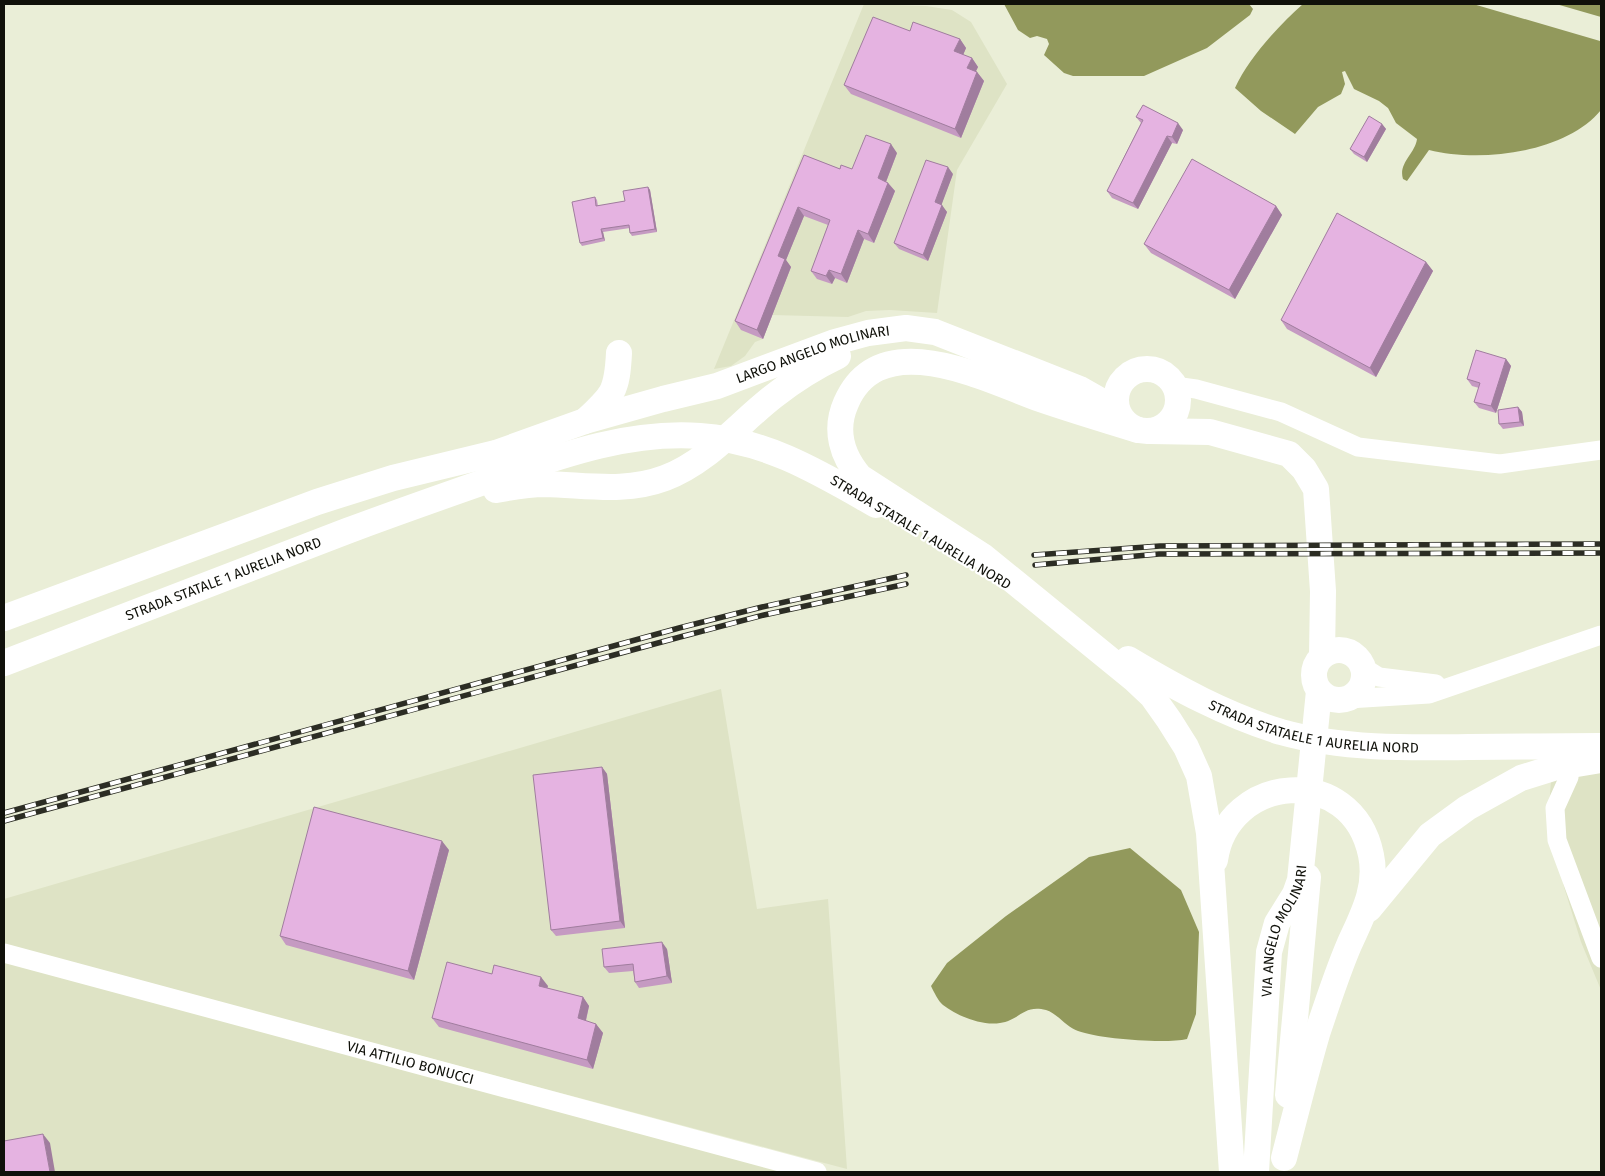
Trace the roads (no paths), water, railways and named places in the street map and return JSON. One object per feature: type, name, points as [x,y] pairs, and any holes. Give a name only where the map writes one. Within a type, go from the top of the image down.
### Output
[{"type":"main road","name":"LARGO ANGELO MOLINARI","points":[[4,618],[317,502],[393,478],[496,452],[585,421],[717,386],[835,342],[868,333],[906,328],[935,332],[964,342]]},
{"type":"main road","points":[[444,496],[478,494],[544,484],[611,488],[639,486],[666,477],[693,464],[774,395],[812,368],[870,345],[904,339],[934,338],[964,342],[1080,389],[1117,410],[1122,419],[1144,430],[1167,424],[1172,417],[1176,393]]},
{"type":"main road","points":[[585,421],[611,397],[618,381],[619,353]]},
{"type":"main road","points":[[1232,1172],[1209,833],[1199,776],[1186,747],[1152,696],[1045,607],[984,557],[860,477],[849,463],[840,435],[845,405],[849,396],[856,386],[879,368],[896,362],[929,362],[979,376],[1040,399],[1144,430],[1210,432],[1289,454],[1304,469],[1316,489],[1323,591],[1343,658],[1363,682],[1355,695],[1335,697],[1313,677],[1314,669],[1343,658]]},
{"type":"main road","points":[[1117,410],[1118,389],[1124,380],[1132,373],[1151,370],[1168,378],[1176,393],[1210,432]]},
{"type":"main road","points":[[1080,389],[1124,380]]},
{"type":"main road","name":"STRADA STATALE 1 AURELIA NORD","points":[[4,663],[444,496],[578,450],[645,437],[702,436],[734,440],[770,450],[804,464],[907,522],[1045,607]]},
{"type":"main road","name":"STRADA STATAELE 1 AURELIA NORD","points":[[1045,607],[1183,692],[1242,718],[1283,732],[1327,742],[1366,746],[1431,748],[1601,746]]},
{"type":"main road","name":"VIA ANGELO MOLINARI","points":[[1284,1165],[1291,1054],[1325,710],[1335,697]]},
{"type":"main road","name":"VIA ANGELO MOLINARI","points":[[1256,1172],[1269,952],[1277,923],[1295,894],[1300,880],[1335,697]]},
{"type":"main road","points":[[1363,918],[1430,835],[1467,808],[1521,778],[1553,768],[1601,760]]},
{"type":"main road","points":[[1212,880],[1217,847],[1224,830],[1237,815],[1254,802],[1272,794],[1291,789],[1316,791],[1341,805],[1351,814],[1364,831],[1372,856],[1374,882],[1363,918],[1349,945],[1318,1033],[1284,1165]]},
{"type":"street","points":[[1176,393],[1196,389],[1281,412],[1358,446],[1500,464],[1601,450]]},
{"type":"street","points":[[1335,697],[1429,694],[1462,681],[1601,635]]},
{"type":"street","points":[[1343,658],[1379,677],[1441,684],[1462,681]]},
{"type":"street","points":[[1569,777],[1555,808],[1557,840],[1601,958]]},
{"type":"street","name":"VIA ATTILIO BONUCCI","points":[[4,953],[817,1172]]},
{"type":"railway","points":[[1034,555],[1160,546],[1601,544]]},
{"type":"railway","points":[[1035,565],[1159,554],[1601,553]]},
{"type":"railway","points":[[4,813],[679,628],[762,607],[906,575]]},
{"type":"railway","points":[[4,821],[680,637],[764,615],[906,584]]}]
